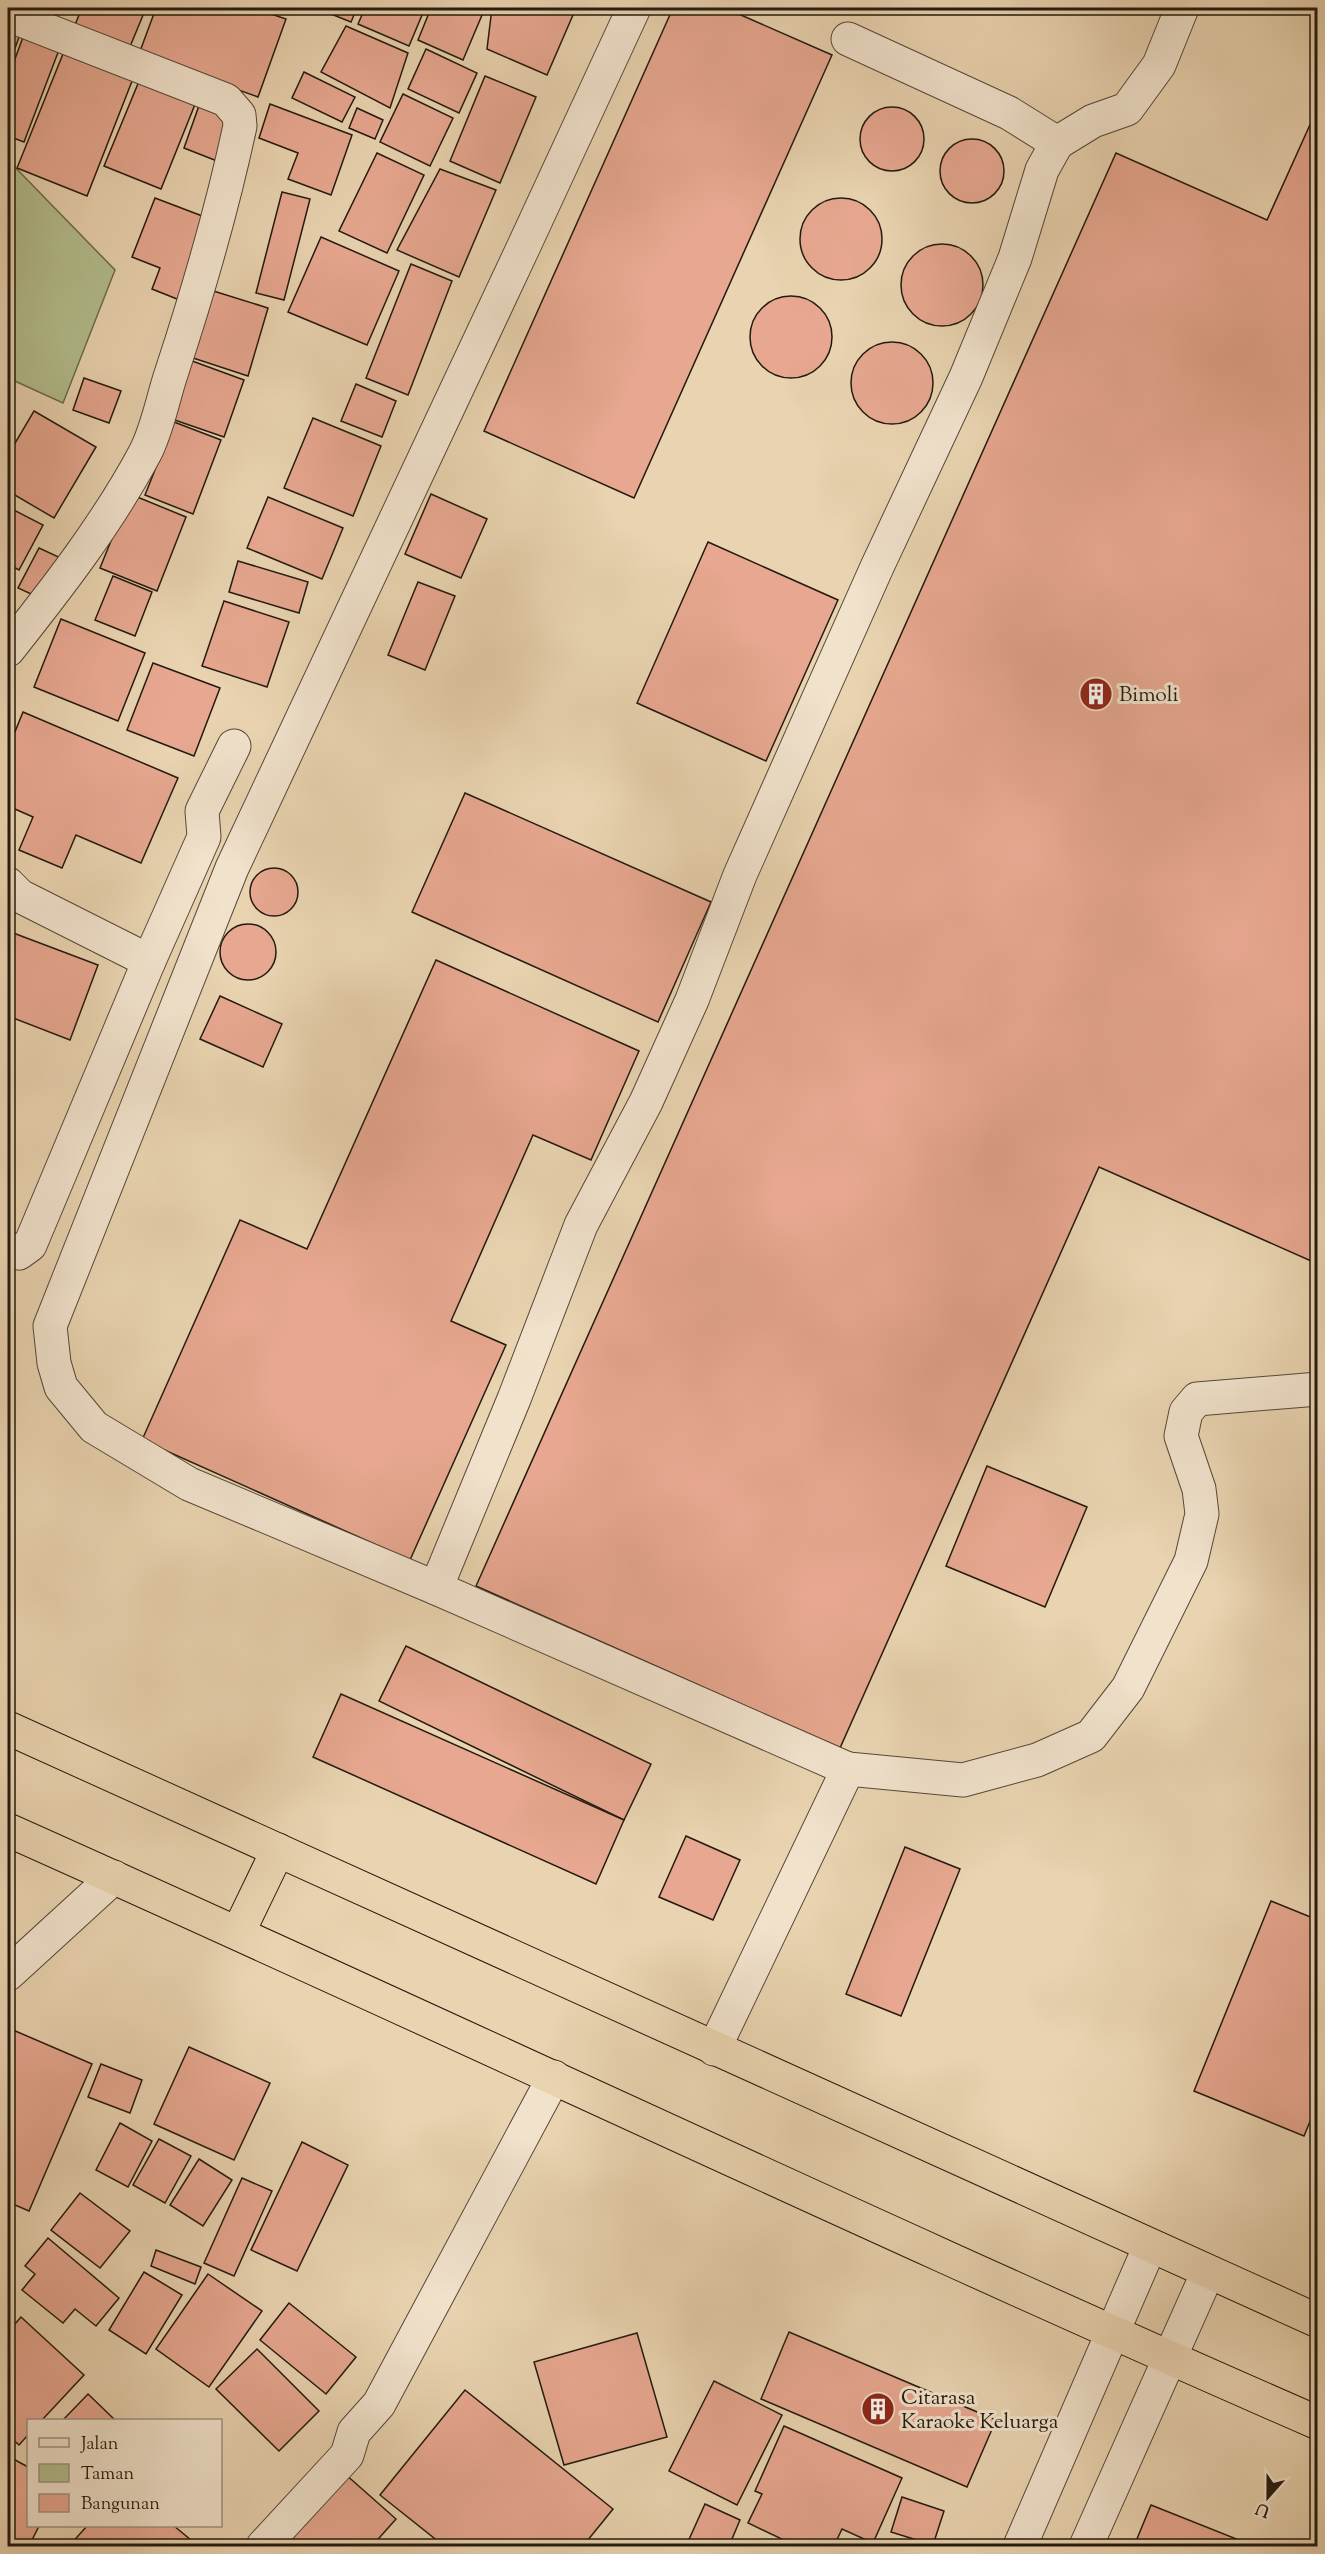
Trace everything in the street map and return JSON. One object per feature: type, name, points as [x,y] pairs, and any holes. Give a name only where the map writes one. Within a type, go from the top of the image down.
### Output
[{"type":"highway","points":[[8,1728],[1317,2321]]},
{"type":"highway","points":[[8,1830],[1112,2333],[1317,2423]]},
{"type":"highway","points":[[238,1933],[278,1850]]},
{"type":"street","points":[[634,8],[524,248],[232,868],[50,1326],[54,1363],[61,1387],[94,1427],[189,1484],[436,1588],[848,1769],[963,1780],[1037,1760],[1091,1736],[1128,1688],[1191,1561],[1202,1515],[1199,1489],[1181,1436],[1186,1412],[1197,1399],[1317,1389]]},
{"type":"street","points":[[436,1588],[514,1399],[581,1225],[646,1102],[692,1000],[740,875],[877,567],[966,377],[1015,258],[1042,170],[1057,143],[1094,122],[1127,109],[1159,65],[1182,8]]},
{"type":"street","points":[[8,15],[226,100],[239,115],[240,126],[223,204],[198,295],[146,450],[98,533],[8,650]]},
{"type":"street","points":[[848,39],[1009,113],[1057,143]]},
{"type":"street","points":[[8,1248],[19,1253],[30,1245],[149,961],[204,837],[202,811],[234,746]]},
{"type":"street","points":[[8,884],[20,896],[149,961]]},
{"type":"street","points":[[714,2049],[848,1769]]},
{"type":"street","points":[[8,1974],[114,1877]]},
{"type":"street","points":[[263,2547],[347,2456],[354,2432],[379,2404],[554,2077]]},
{"type":"street","points":[[1020,2547],[1150,2246]]},
{"type":"street","points":[[1086,2547],[1208,2272]]},
{"type":"green space","points":[[8,160],[115,270],[63,403],[8,378]]},
{"type":"building","points":[[82,8],[146,8],[129,49],[74,27]]},
{"type":"building","points":[[156,8],[253,8],[286,19],[258,97],[139,54]]},
{"type":"building","points":[[316,8],[357,8],[351,22]]},
{"type":"building","points":[[365,8],[425,8],[409,46],[358,24]]},
{"type":"building","points":[[431,8],[485,8],[463,60],[418,40]]},
{"type":"building","points":[[492,8],[576,8],[547,75],[487,49]]},
{"type":"building","points":[[673,8],[725,8],[832,55],[634,498],[484,431]]},
{"type":"building","points":[[8,20],[23,26],[8,68]]},
{"type":"building","points":[[346,26],[408,53],[390,108],[321,72]]},
{"type":"building","points":[[26,29],[62,42],[24,142],[8,136],[8,78]]},
{"type":"building","points":[[67,44],[136,71],[87,196],[17,168]]},
{"type":"building","points":[[426,49],[477,73],[459,113],[408,89]]},
{"type":"building","points":[[304,72],[355,97],[342,122],[292,98]]},
{"type":"building","points":[[142,74],[198,97],[161,189],[104,166]]},
{"type":"building","points":[[485,76],[536,97],[500,183],[450,161]]},
{"type":"building","points":[[403,94],[453,118],[430,166],[380,142]]},
{"type":"building","points":[[201,100],[234,112],[217,161],[184,148]]},
{"type":"building","points":[[270,104],[352,135],[331,195],[288,179],[298,153],[259,138]]},
{"type":"building","points":[[886,107],[898,107],[915,116],[922,127],[924,139],[922,151],[915,162],[898,171],[886,171],[874,166],[865,157],[860,145],[860,133],[865,121],[874,112]]},
{"type":"building","name":"Bimoli","points":[[1318,107],[1318,1264],[1099,1167],[840,1748],[476,1586],[1116,153],[1267,220]]},
{"type":"building","points":[[357,108],[383,120],[375,139],[349,128]]},
{"type":"building","points":[[966,139],[978,139],[995,148],[1002,159],[1004,171],[1002,183],[995,194],[978,203],[966,203],[954,198],[945,189],[940,177],[940,165],[945,153],[954,144]]},
{"type":"building","points":[[377,153],[424,175],[387,253],[339,231]]},
{"type":"building","points":[[440,169],[496,190],[459,277],[397,250]]},
{"type":"building","points":[[282,192],[310,199],[284,300],[256,293]]},
{"type":"building","points":[[155,198],[218,222],[187,303],[152,289],[160,268],[132,257]]},
{"type":"building","points":[[833,198],[849,198],[864,205],[875,216],[882,231],[879,255],[870,268],[849,280],[833,280],[818,273],[807,262],[800,247],[800,231],[807,216],[818,205]]},
{"type":"building","points":[[321,237],[399,271],[367,345],[288,312]]},
{"type":"building","points":[[934,244],[950,244],[965,251],[976,262],[983,277],[980,301],[971,314],[950,326],[934,326],[919,319],[908,308],[901,293],[901,277],[908,262],[919,251]]},
{"type":"building","points":[[411,264],[452,281],[408,395],[366,378]]},
{"type":"building","points":[[207,289],[268,308],[248,376],[187,356]]},
{"type":"building","points":[[783,296],[799,296],[814,303],[825,314],[832,329],[829,353],[820,366],[799,378],[783,378],[768,371],[757,360],[750,345],[750,329],[757,314],[768,303]]},
{"type":"building","points":[[884,342],[900,342],[915,349],[926,360],[933,375],[930,399],[921,412],[900,424],[884,424],[869,417],[858,406],[851,391],[851,375],[858,360],[869,349]]},
{"type":"building","points":[[184,358],[244,380],[224,437],[163,416]]},
{"type":"building","points":[[84,378],[121,391],[109,423],[73,410]]},
{"type":"building","points":[[356,384],[396,401],[382,437],[341,421]]},
{"type":"building","points":[[34,411],[96,447],[54,518],[8,491],[8,455]]},
{"type":"building","points":[[313,418],[381,446],[353,516],[284,488]]},
{"type":"building","points":[[174,422],[221,440],[193,514],[145,495]]},
{"type":"building","points":[[130,494],[186,517],[157,591],[100,568]]},
{"type":"building","points":[[431,494],[487,519],[461,578],[405,554]]},
{"type":"building","points":[[268,497],[343,528],[322,579],[247,548]]},
{"type":"building","points":[[8,507],[43,525],[19,570],[8,564]]},
{"type":"building","points":[[708,542],[838,600],[766,761],[637,703]]},
{"type":"building","points":[[39,548],[63,559],[44,600],[18,588]]},
{"type":"building","points":[[238,561],[308,582],[299,613],[229,592]]},
{"type":"building","points":[[113,576],[152,592],[135,636],[95,620]]},
{"type":"building","points":[[418,582],[455,596],[425,670],[388,655]]},
{"type":"building","points":[[224,601],[289,622],[267,687],[202,666]]},
{"type":"building","points":[[61,619],[145,653],[118,721],[34,687]]},
{"type":"building","points":[[153,663],[220,688],[194,756],[127,730]]},
{"type":"building","points":[[23,712],[178,778],[141,863],[76,835],[62,868],[19,850],[33,817],[8,806],[8,749]]},
{"type":"building","points":[[465,793],[711,902],[658,1022],[412,912]]},
{"type":"building","points":[[269,868],[279,868],[291,875],[298,887],[298,897],[291,909],[279,916],[269,916],[254,905],[250,897],[250,887],[261,872]]},
{"type":"building","points":[[242,924],[254,924],[264,928],[272,936],[276,952],[272,968],[264,976],[254,980],[242,980],[232,976],[224,968],[220,958],[220,946],[224,936],[232,928]]},
{"type":"building","points":[[8,931],[98,965],[70,1040],[8,1016]]},
{"type":"building","points":[[436,960],[639,1051],[591,1160],[533,1135],[451,1321],[506,1345],[410,1560],[142,1440],[240,1220],[307,1249]]},
{"type":"building","points":[[220,996],[282,1024],[263,1067],[200,1039]]},
{"type":"building","points":[[987,1466],[1087,1507],[1045,1607],[946,1566]]},
{"type":"building","points":[[406,1646],[651,1764],[624,1820],[379,1701]]},
{"type":"building","points":[[341,1694],[624,1820],[596,1884],[313,1757]]},
{"type":"building","points":[[686,1836],[740,1860],[713,1920],[659,1897]]},
{"type":"building","points":[[905,1847],[960,1869],[901,2016],[846,1994]]},
{"type":"building","points":[[1271,1901],[1318,1920],[1318,2102],[1304,2136],[1194,2091]]},
{"type":"building","points":[[13,2030],[92,2064],[29,2211],[8,2202],[8,2043]]},
{"type":"building","points":[[189,2047],[270,2083],[234,2160],[154,2124]]},
{"type":"building","points":[[101,2064],[142,2080],[130,2113],[88,2097]]},
{"type":"building","points":[[120,2123],[152,2141],[128,2187],[96,2170]]},
{"type":"building","points":[[159,2139],[191,2156],[165,2203],[133,2185]]},
{"type":"building","points":[[302,2142],[348,2165],[297,2271],[251,2250]]},
{"type":"building","points":[[199,2159],[232,2180],[203,2226],[170,2205]]},
{"type":"building","points":[[242,2178],[272,2191],[234,2276],[204,2263]]},
{"type":"building","points":[[80,2193],[130,2231],[100,2268],[51,2230]]},
{"type":"building","points":[[48,2238],[119,2298],[96,2326],[75,2309],[63,2323],[22,2290],[35,2274],[25,2266]]},
{"type":"building","points":[[156,2250],[201,2267],[195,2284],[151,2266]]},
{"type":"building","points":[[144,2272],[182,2295],[146,2354],[109,2330]]},
{"type":"building","points":[[208,2274],[262,2311],[209,2387],[156,2349]]},
{"type":"building","points":[[289,2303],[356,2357],[326,2394],[260,2340]]},
{"type":"building","points":[[21,2317],[84,2375],[43,2419],[27,2419],[27,2436],[19,2445],[8,2435],[8,2332]]},
{"type":"building","name":"Citarasa Karaoke Keluarga","points":[[789,2332],[996,2420],[967,2487],[761,2399]]},
{"type":"building","points":[[637,2333],[667,2437],[564,2465],[534,2362]]},
{"type":"building","points":[[257,2349],[319,2411],[279,2451],[216,2389]]},
{"type":"building","points":[[714,2381],[782,2415],[737,2505],[669,2471]]},
{"type":"building","points":[[465,2390],[613,2509],[583,2546],[444,2546],[380,2495]]},
{"type":"building","points":[[88,2394],[114,2419],[64,2419]]},
{"type":"building","points":[[784,2426],[902,2478],[873,2543],[842,2529],[834,2546],[781,2546],[784,2540],[748,2523],[762,2494],[755,2491]]},
{"type":"building","points":[[8,2456],[27,2466],[27,2527],[38,2527],[29,2546],[8,2546]]},
{"type":"building","points":[[344,2473],[396,2519],[372,2546],[276,2546]]},
{"type":"building","points":[[902,2497],[944,2511],[933,2545],[891,2532]]},
{"type":"building","points":[[705,2504],[740,2520],[729,2546],[686,2546]]},
{"type":"building","points":[[1151,2505],[1254,2546],[1134,2546]]},
{"type":"building","points":[[86,2527],[175,2527],[191,2540],[185,2546],[69,2546]]},
{"type":"place","name":"Bimoli","points":[[1096,694]]},
{"type":"place","name":"Citarasa Karaoke Keluarga","points":[[878,2409]]}]
